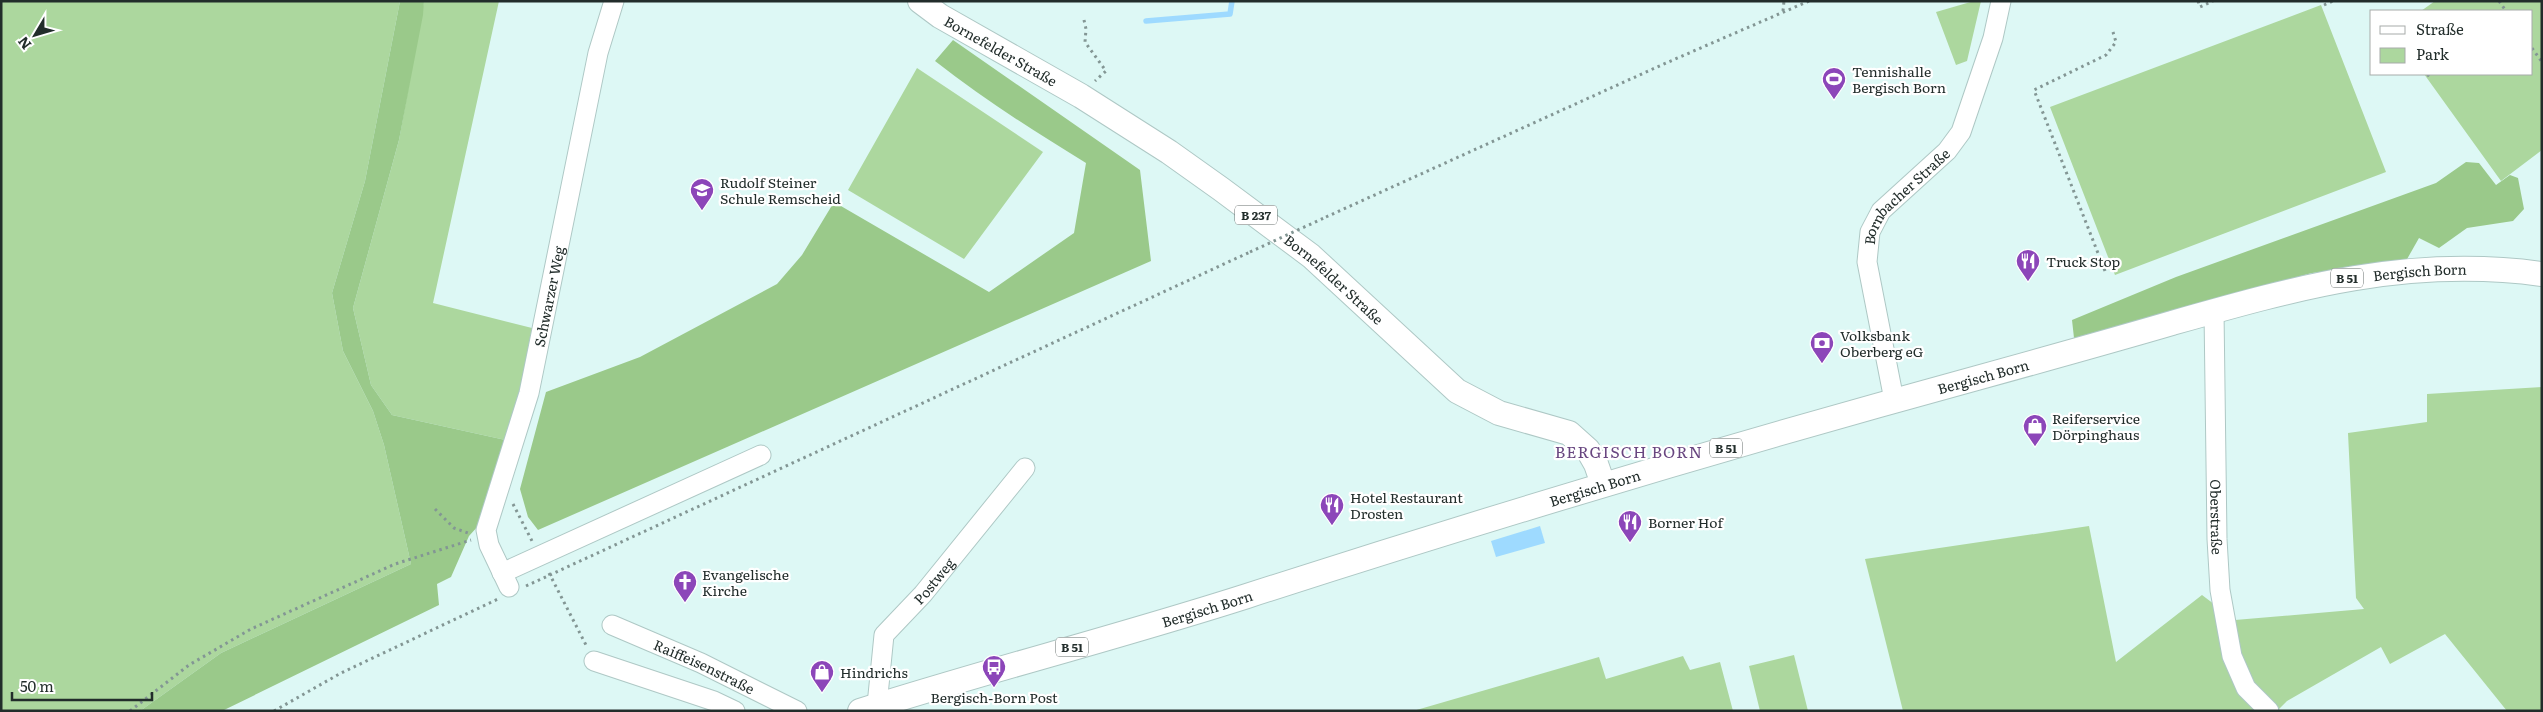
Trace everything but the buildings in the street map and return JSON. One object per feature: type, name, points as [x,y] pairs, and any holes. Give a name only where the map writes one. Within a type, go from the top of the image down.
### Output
[{"type":"main road","name":"Bornefelder Straße","points":[[920,1],[957,26],[1081,96],[1168,152],[1311,256],[1457,391],[1499,413],[1569,433],[1588,450],[1596,464],[1603,484]]},
{"type":"main road","name":"Bergisch Born","points":[[869,708],[1238,598],[1603,484],[1894,400],[2214,311],[2341,279],[2406,270],[2457,268],[2542,274]]},
{"type":"street","name":"Schwarzer Weg","points":[[482,533],[519,427],[542,332],[598,53],[614,1]]},
{"type":"street","name":"Bornbacher Straße","points":[[1894,400],[1867,262],[1870,232],[1881,211],[1955,142],[1967,118],[1993,38],[2001,1]]},
{"type":"street","name":"Oberstraße","points":[[2214,311],[2217,539],[2220,590],[2232,656],[2246,688],[2269,711]]},
{"type":"street","points":[[482,533],[510,583],[540,556],[761,455]]},
{"type":"street","name":"Postweg","points":[[869,708],[884,636],[922,594],[1024,468]]},
{"type":"street","name":"Raiffeisenstraße","points":[[612,624],[700,663],[797,711]]},
{"type":"street","name":"Raiffeisenstraße","points":[[594,661],[714,701],[735,711]]},
{"type":"path","points":[[1783,12],[1784,1]]},
{"type":"path","points":[[510,583],[550,575],[1326,217],[1809,1]]},
{"type":"path","points":[[2198,1],[2200,6],[2213,1]]},
{"type":"path","points":[[2324,5],[2332,1]]},
{"type":"path","points":[[1081,96],[1106,71],[1084,42],[1086,29],[1084,20]]},
{"type":"path","points":[[2105,271],[2034,90],[2106,55],[2116,42],[2113,32]]},
{"type":"path","points":[[2533,49],[2542,62]]},
{"type":"path","points":[[512,500],[540,556]]},
{"type":"path","points":[[435,509],[454,528],[482,533]]},
{"type":"path","points":[[130,711],[189,664],[251,629],[395,564],[469,541],[482,533]]},
{"type":"path","points":[[550,575],[594,661]]},
{"type":"path","points":[[274,711],[341,673],[480,607]]},
{"type":"green space","points":[[1,1],[400,1],[365,181],[332,293],[343,351],[373,411],[384,445],[411,564],[221,653],[140,711],[1,711]]},
{"type":"green space","points":[[400,1],[424,1],[399,140],[353,308],[371,385],[392,415],[510,441],[479,525],[469,536],[451,577],[437,584],[439,605],[222,711],[140,711],[221,653],[411,564],[384,445],[373,411],[343,351],[332,293],[365,181]]},
{"type":"green space","points":[[424,1],[499,1],[433,303],[532,328],[510,441],[392,415],[371,385],[353,308],[399,140]]},
{"type":"green space","points":[[1974,1],[1981,1],[1967,61],[1956,65],[1936,12]]},
{"type":"green space","points":[[2435,1],[2542,1],[2542,150],[2501,181],[2425,75],[2533,75],[2533,10],[2422,10]]},
{"type":"green space","points":[[2321,5],[2386,172],[2115,275],[2050,107]]},
{"type":"green space","points":[[953,40],[1140,170],[1151,261],[538,530],[528,517],[520,489],[546,392],[640,357],[777,284],[802,255],[834,202],[989,292],[1074,233],[1086,163],[990,102],[935,61]]},
{"type":"green space","points":[[917,68],[1043,152],[964,259],[848,190]]},
{"type":"green space","points":[[2466,162],[2479,163],[2496,185],[2510,175],[2518,178],[2524,209],[2513,221],[2467,228],[2439,248],[2419,238],[2402,268],[2351,269],[2312,273],[2074,338],[2072,320],[2176,277],[2436,183]]},
{"type":"green space","points":[[2542,387],[2542,711],[2507,711],[2445,634],[2390,664],[2381,647],[2287,701],[2277,711],[1903,711],[1865,559],[2089,526],[2116,662],[2202,595],[2235,620],[2364,609],[2356,598],[2348,433],[2427,422],[2427,394]]},
{"type":"green space","points":[[1794,655],[1808,711],[1760,711],[1749,666]]},
{"type":"green space","points":[[1683,656],[1690,670],[1720,662],[1733,711],[1413,711],[1599,657],[1606,679]]},
{"type":"water","points":[[1540,526],[1545,543],[1496,557],[1491,541]]},
{"type":"waterway","points":[[1146,21],[1230,14],[1232,1]]},
{"type":"place","name":"Tennishalle Bergisch Born","points":[[1834,100]]},
{"type":"place","name":"Rudolf Steiner Schule Remscheid","points":[[702,211]]},
{"type":"place","name":"Truck Stop","points":[[2028,282]]},
{"type":"place","name":"Volksbank Oberberg eG","points":[[1822,364]]},
{"type":"place","name":"Reiferservice Dörpinghaus","points":[[2035,447]]},
{"type":"place","name":"Hotel Restaurant Drosten","points":[[1332,526]]},
{"type":"place","name":"Borner Hof","points":[[1630,543]]},
{"type":"place","name":"Evangelische Kirche","points":[[685,603]]},
{"type":"place","name":"Bergisch-Born Post","points":[[994,688]]},
{"type":"place","name":"Hindrichs","points":[[822,693]]},
{"type":"district","name":"BERGISCH BORN","points":[[1629,451]]}]
